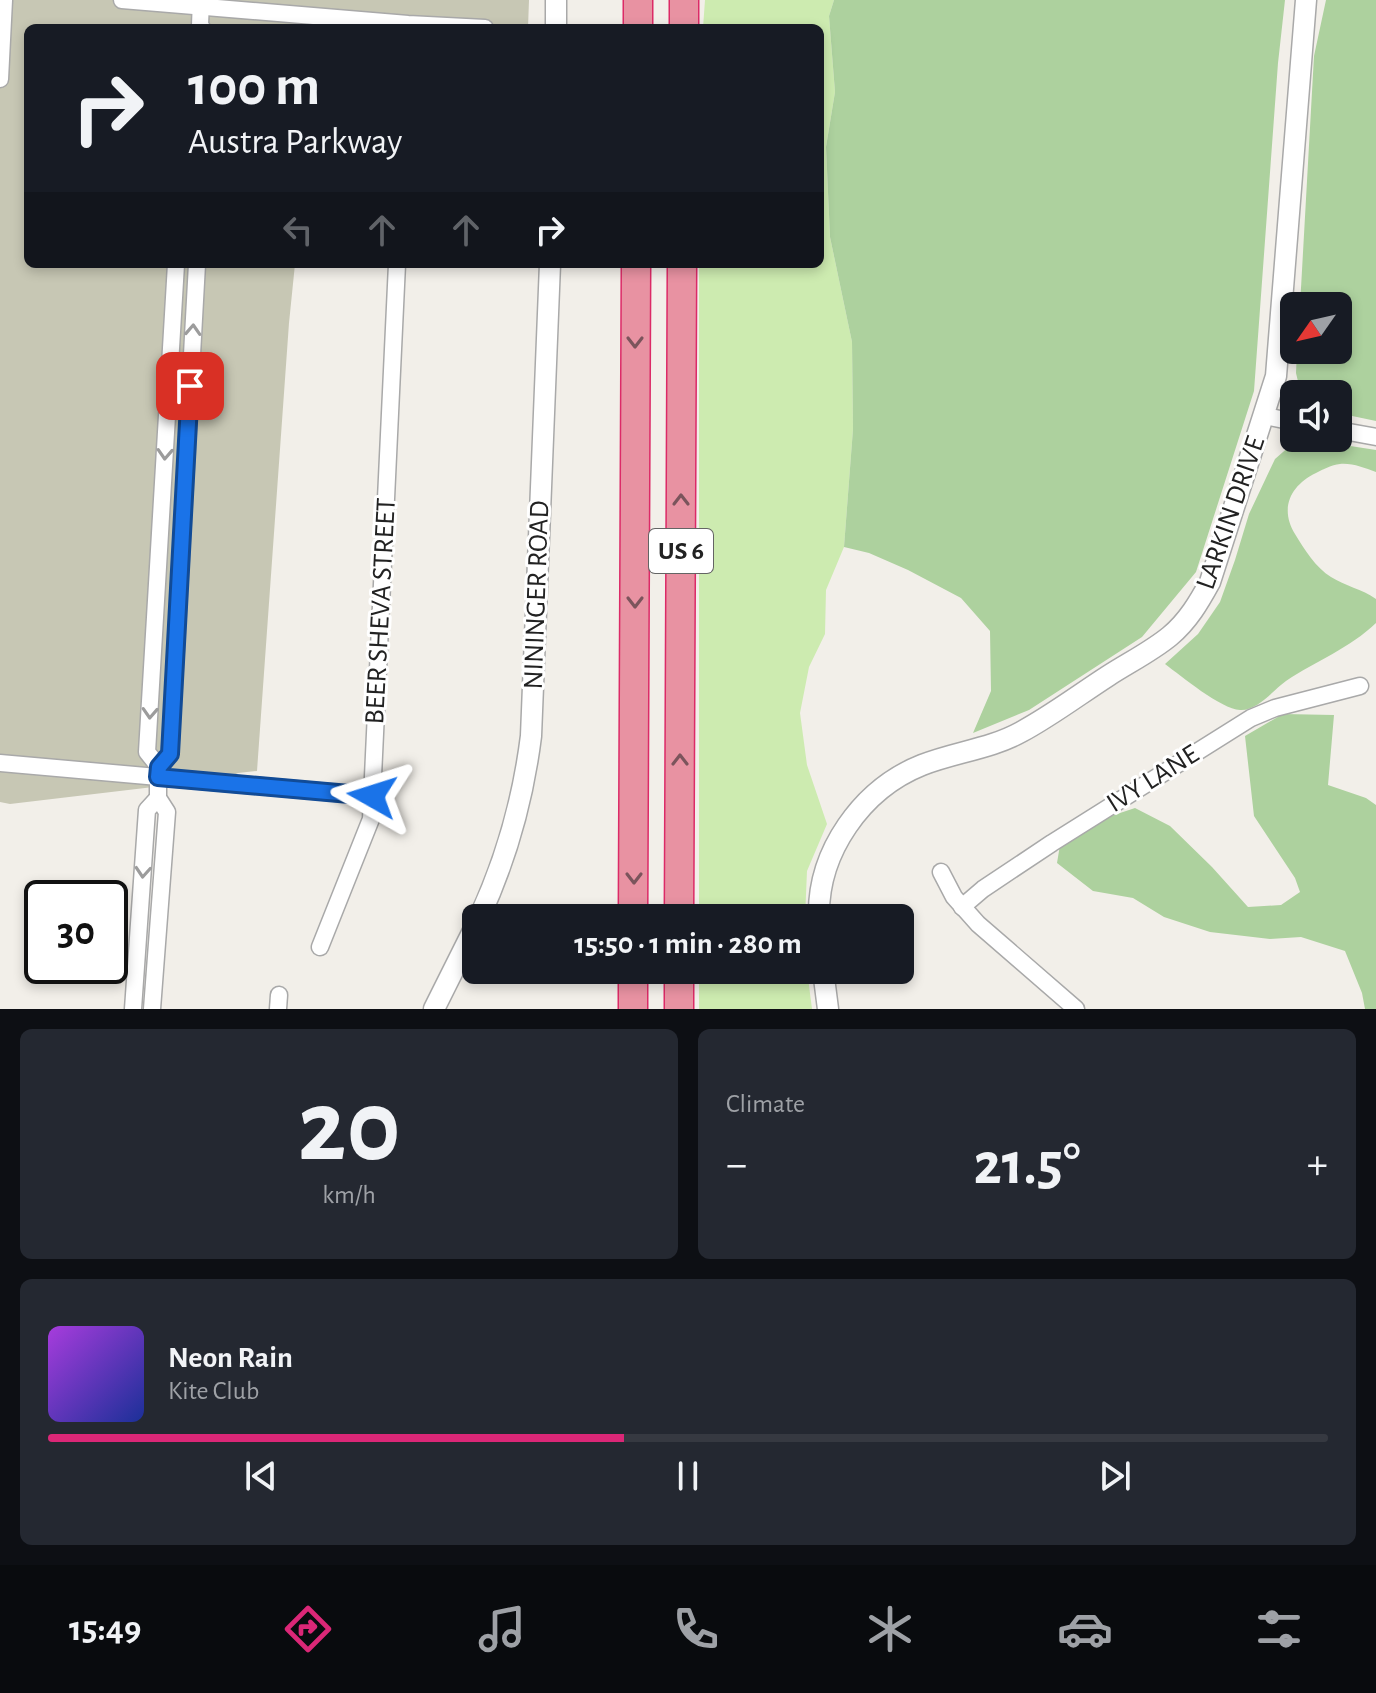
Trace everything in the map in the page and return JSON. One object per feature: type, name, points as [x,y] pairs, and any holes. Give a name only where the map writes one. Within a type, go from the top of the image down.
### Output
[{"type":"highway","points":[[638,0],[638,24]]},
{"type":"highway","points":[[684,0],[684,24]]},
{"type":"highway","name":"US 6","points":[[633,904],[636,268]]},
{"type":"highway","name":"US 6","points":[[679,904],[682,268]]},
{"type":"highway","points":[[633,984],[633,1009]]},
{"type":"highway","points":[[679,984],[679,1009]]},
{"type":"street","points":[[0,79],[4,0]]},
{"type":"street","points":[[122,0],[201,3],[390,24]]},
{"type":"street","points":[[556,0],[556,24]]},
{"type":"street","name":"LARKIN DRIVE","points":[[819,904],[825,869],[836,844],[855,815],[882,788],[919,766],[989,746],[1021,732],[1170,637],[1195,609],[1210,582],[1276,376],[1306,0]]},
{"type":"street","points":[[200,24],[201,3]]},
{"type":"street","points":[[152,1009],[167,812],[158,798],[158,772],[147,752],[176,268]]},
{"type":"street","points":[[158,772],[170,754],[197,268]]},
{"type":"street","name":"BEER SHEVA STREET","points":[[320,947],[371,819],[397,268]]},
{"type":"street","name":"NININGER ROAD","points":[[485,904],[516,819],[531,736],[550,268]]},
{"type":"street","points":[[1265,416],[1280,419]]},
{"type":"street","points":[[1352,433],[1376,437]]},
{"type":"street","name":"IVY LANE","points":[[962,907],[1007,872],[1251,718],[1275,708],[1360,686]]},
{"type":"street","points":[[0,763],[158,772],[372,796]]},
{"type":"street","points":[[133,1009],[147,810],[158,798]]},
{"type":"street","points":[[941,872],[962,907],[978,924],[1076,1009]]},
{"type":"street","points":[[434,1009],[462,953]]},
{"type":"street","points":[[825,984],[828,1009]]},
{"type":"shaded area","points":[[0,0],[529,0],[528,24],[24,24],[24,268],[295,268],[257,771],[238,773],[220,782],[204,781],[10,804],[0,802]]},
{"type":"green space","points":[[705,0],[834,0],[829,16],[835,92],[826,147],[830,237],[852,342],[853,429],[844,547],[826,590],[825,634],[809,667],[800,713],[807,765],[827,824],[807,871],[806,904],[699,904],[699,268],[824,268],[824,24],[703,24]]},
{"type":"green space","points":[[834,0],[1285,0],[1254,391],[1196,572],[1142,637],[1029,710],[973,733],[991,691],[990,631],[961,598],[869,553],[844,547],[853,429],[852,342],[830,237],[826,147],[835,92],[829,16]]},
{"type":"green space","points":[[1326,0],[1376,0],[1376,421],[1352,416],[1352,380],[1298,380],[1296,373],[1296,364],[1352,364],[1352,292],[1301,292],[1314,56]]},
{"type":"green space","points":[[1352,446],[1376,450],[1376,472],[1340,464],[1307,478],[1290,498],[1288,515],[1295,534],[1320,569],[1376,599],[1376,623],[1344,647],[1286,681],[1259,704],[1240,710],[1201,691],[1165,664],[1198,634],[1220,602],[1249,514],[1275,459],[1283,452],[1352,452]]},
{"type":"green space","points":[[1283,714],[1334,715],[1328,785],[1366,798],[1376,805],[1376,1009],[1365,1009],[1345,951],[1301,937],[1270,939],[1210,932],[1164,917],[1133,898],[1093,891],[1057,863],[1060,845],[1105,818],[1135,808],[1170,826],[1248,907],[1281,905],[1300,892],[1295,878],[1254,816],[1245,736]]},
{"type":"green space","points":[[699,984],[809,984],[812,1009],[699,1009]]},
{"type":"route","points":[[190,386],[170,754],[159,767],[158,777],[372,796]]}]
